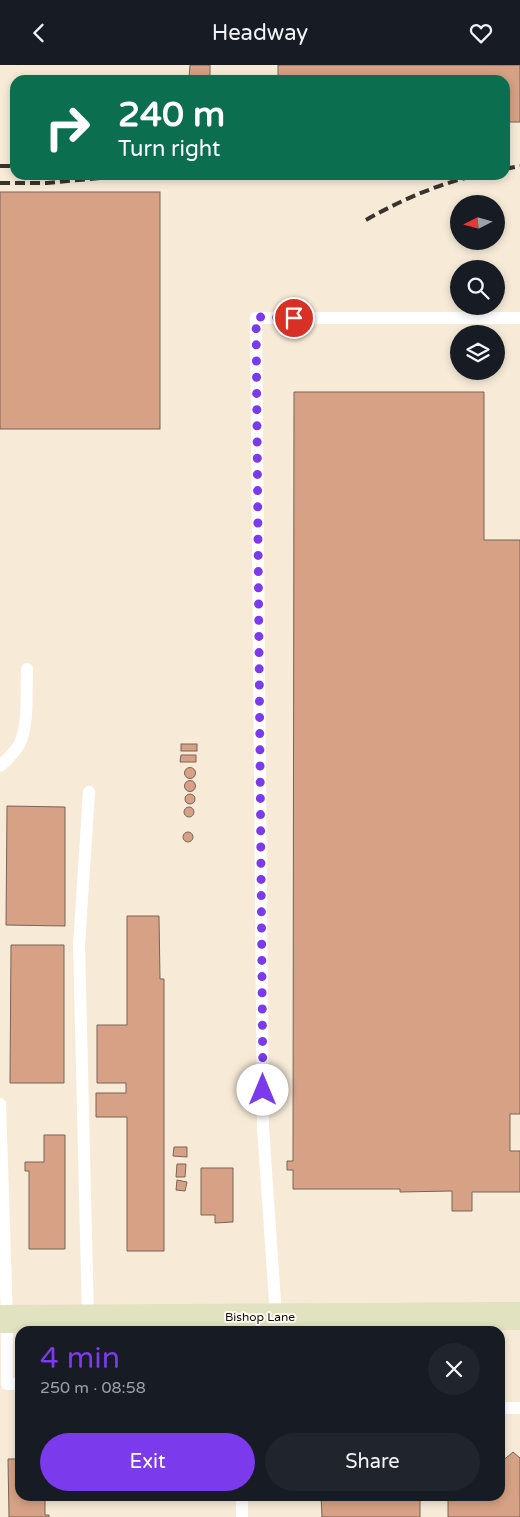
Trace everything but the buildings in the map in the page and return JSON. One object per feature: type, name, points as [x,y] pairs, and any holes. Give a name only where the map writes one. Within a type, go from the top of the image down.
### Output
[{"type":"street","name":"Bishop Lane","points":[[4,1319],[88,1318],[241,1324],[276,1317],[520,1316]]},
{"type":"lane","points":[[276,1317],[263,1128],[256,317],[520,318]]},
{"type":"lane","points":[[0,766],[10,757],[20,743],[24,725],[27,669]]},
{"type":"lane","points":[[88,1318],[79,945],[89,792]]},
{"type":"lane","points":[[0,1104],[7,1384],[15,1384]]},
{"type":"lane","points":[[505,1408],[520,1408]]},
{"type":"lane","points":[[242,1501],[242,1517]]},
{"type":"railway","points":[[0,166],[10,166]]},
{"type":"railway","points":[[510,168],[520,166]]},
{"type":"railway","points":[[0,183],[47,183],[78,180]]},
{"type":"railway","points":[[366,220],[420,193],[459,180]]},
{"type":"route","points":[[263,1090],[256,317],[294,318]]}]
